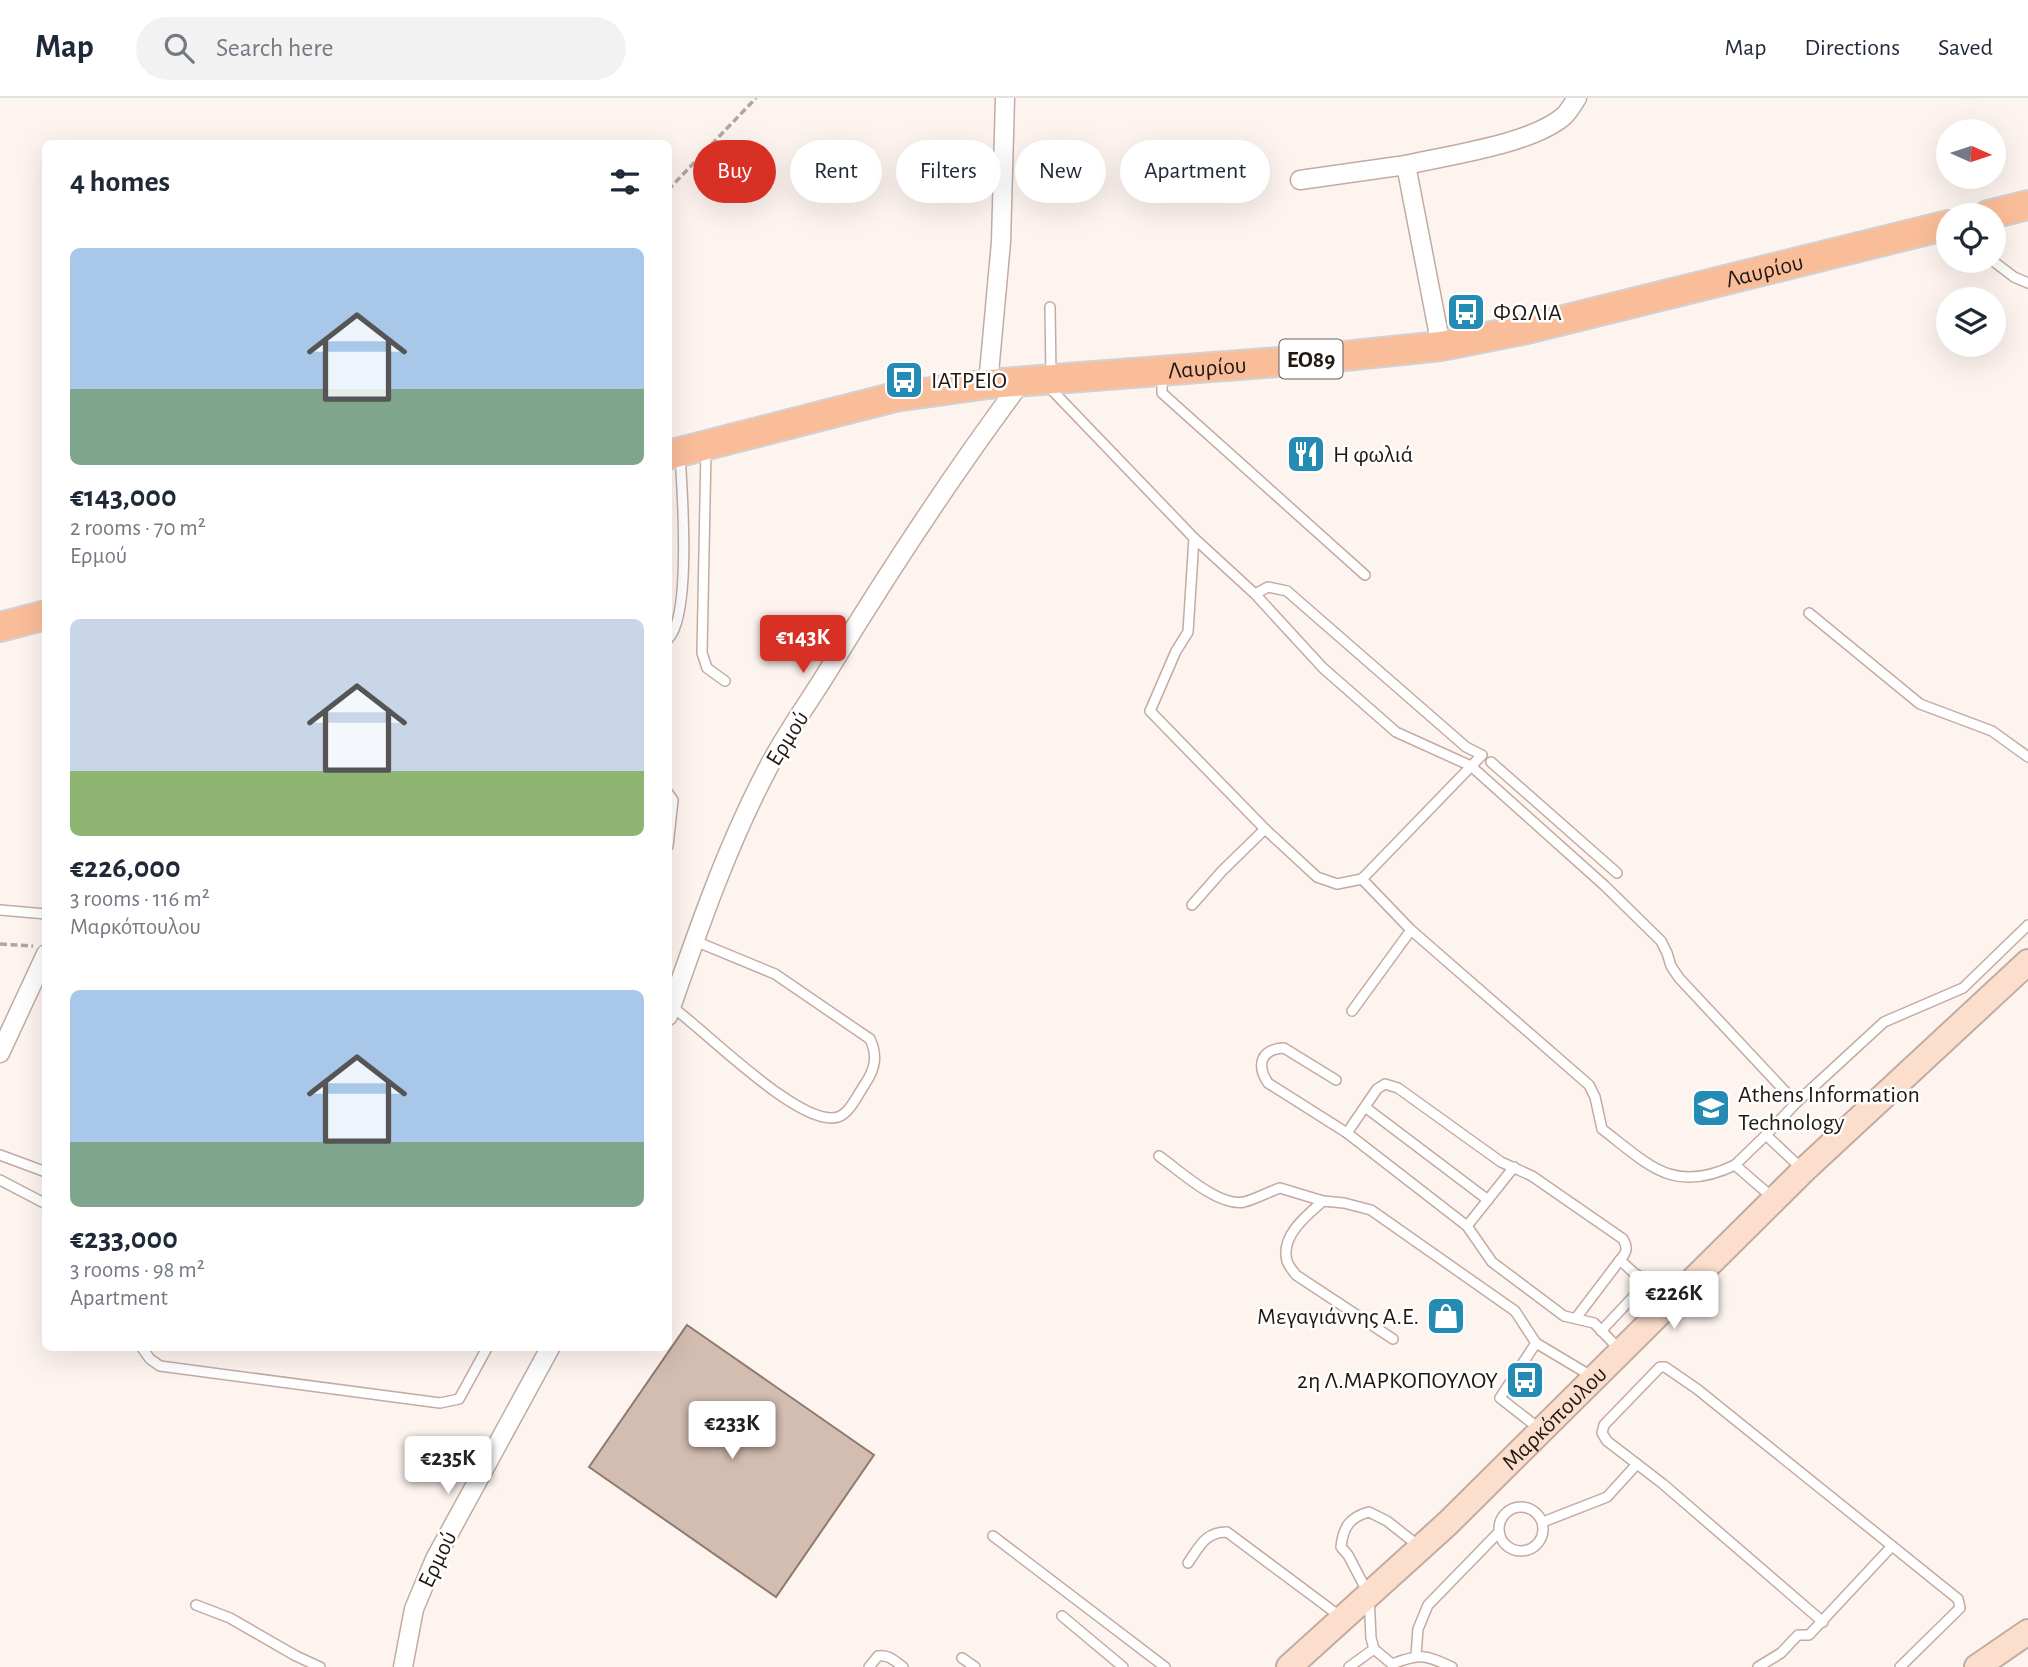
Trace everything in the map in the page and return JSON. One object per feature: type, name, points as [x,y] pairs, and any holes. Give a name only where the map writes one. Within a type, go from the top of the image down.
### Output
[{"type":"main road","points":[[2006,210],[2028,205]]},
{"type":"main road","name":"Λαυρίου","points":[[685,451],[895,397],[988,384],[1306,360],[1441,346],[1527,329],[1936,228]]},
{"type":"main road","points":[[1619,284],[1643,301]]},
{"type":"main road","points":[[1527,329],[1540,303]]},
{"type":"main road","points":[[0,627],[42,616]]},
{"type":"main road","name":"Μαρκόπουλου","points":[[1289,1667],[1421,1548],[1804,1170],[2028,962]]},
{"type":"main road","points":[[1977,1667],[2028,1632]]},
{"type":"street","points":[[988,384],[1001,242],[1005,98]]},
{"type":"street","points":[[1300,180],[1406,165],[1539,132],[1564,115],[1577,98]]},
{"type":"street","points":[[1406,165],[1441,346]]},
{"type":"street","name":"Ερμού","points":[[672,1005],[741,822],[768,768],[954,473],[1039,380]]},
{"type":"street","points":[[0,1053],[40,950]]},
{"type":"street","name":"Ερμού","points":[[403,1667],[414,1609],[435,1559],[548,1351]]},
{"type":"lane","points":[[2006,270],[2028,283]]},
{"type":"lane","points":[[1050,307],[1039,380],[1194,538],[1255,594],[1324,668],[1396,732],[1471,766],[1605,886],[1661,941],[1679,978],[1796,1103]]},
{"type":"lane","points":[[1162,371],[1162,393],[1365,575]]},
{"type":"lane","points":[[672,636],[679,618],[681,594],[685,451]]},
{"type":"lane","points":[[685,451],[702,653],[707,668],[725,681]]},
{"type":"lane","points":[[1194,538],[1188,632],[1176,651],[1150,711],[1265,829],[1317,877],[1337,884],[1362,879],[1482,755],[1466,747],[1287,591],[1268,587],[1255,594]]},
{"type":"lane","points":[[1809,613],[1920,704],[1992,731],[2028,757]]},
{"type":"lane","points":[[1491,762],[1617,873]]},
{"type":"lane","points":[[1555,841],[1567,827]]},
{"type":"lane","points":[[1192,905],[1265,829]]},
{"type":"lane","points":[[1362,879],[1411,930],[1589,1085],[1595,1097],[1602,1129],[1657,1171],[1674,1177],[1707,1175],[1735,1165],[1796,1103],[1884,1022],[1963,988],[2028,925]]},
{"type":"lane","points":[[0,910],[42,914]]},
{"type":"lane","points":[[1352,1011],[1411,930]]},
{"type":"lane","points":[[672,1013],[766,1085],[822,1118],[835,1118],[844,1114],[873,1072],[874,1049],[870,1039],[775,974],[695,941]]},
{"type":"lane","points":[[1977,974],[1997,991]]},
{"type":"lane","points":[[1336,1080],[1284,1048],[1275,1048],[1263,1057],[1260,1067],[1268,1083],[1347,1133],[1467,1226],[1492,1262],[1564,1316],[1594,1323],[1622,1351]]},
{"type":"lane","points":[[1347,1133],[1377,1089],[1385,1084],[1398,1088],[1501,1162],[1532,1176],[1623,1239],[1626,1252],[1576,1318]]},
{"type":"lane","points":[[1365,1107],[1488,1200]]},
{"type":"lane","points":[[1766,1135],[1804,1170]]},
{"type":"lane","points":[[0,1155],[42,1171]]},
{"type":"lane","points":[[1159,1156],[1217,1197],[1231,1203],[1246,1202],[1280,1188],[1323,1201],[1371,1210],[1515,1311],[1536,1343],[1595,1378]]},
{"type":"lane","points":[[1735,1165],[1774,1200]]},
{"type":"lane","points":[[1467,1226],[1514,1167]]},
{"type":"lane","points":[[0,1180],[42,1203]]},
{"type":"lane","points":[[1323,1201],[1299,1221],[1287,1245],[1287,1261],[1296,1275],[1393,1339]]},
{"type":"lane","points":[[1620,1261],[1634,1273],[1676,1297]]},
{"type":"lane","points":[[1601,1331],[1648,1281]]},
{"type":"lane","points":[[1536,1343],[1500,1398],[1541,1430]]},
{"type":"lane","points":[[144,1351],[150,1359],[168,1368],[440,1403],[459,1399],[485,1351]]},
{"type":"lane","points":[[1823,1622],[1747,1554],[1607,1441],[1602,1433],[1604,1425],[1660,1367],[1665,1367],[1697,1389],[1958,1598],[1960,1608],[1900,1667]]},
{"type":"lane","points":[[1543,1522],[1607,1497],[1637,1464]]},
{"type":"lane","points":[[1520,1506],[1535,1510],[1543,1522],[1544,1530],[1539,1543],[1526,1551],[1506,1545],[1499,1532],[1499,1525],[1506,1512],[1520,1506]]},
{"type":"lane","points":[[1421,1548],[1387,1521],[1370,1512],[1354,1516],[1342,1532],[1342,1547],[1369,1595],[1374,1649],[1392,1665],[1416,1655],[1452,1667]]},
{"type":"lane","points":[[1188,1563],[1207,1538],[1215,1532],[1227,1532],[1343,1618]]},
{"type":"lane","points":[[1416,1655],[1418,1629],[1427,1605],[1499,1532]]},
{"type":"lane","points":[[993,1536],[1166,1667]]},
{"type":"lane","points":[[1758,1667],[1781,1653],[1798,1634],[1809,1635],[1892,1546]]},
{"type":"lane","points":[[196,1605],[230,1618],[320,1667]]},
{"type":"lane","points":[[1062,1616],[1123,1667]]},
{"type":"lane","points":[[1349,1667],[1374,1649]]},
{"type":"lane","points":[[869,1667],[882,1655],[888,1656],[903,1667]]},
{"type":"lane","points":[[962,1658],[975,1667]]},
{"type":"path","points":[[672,186],[756,98]]},
{"type":"path","points":[[0,944],[40,950]]},
{"type":"building","points":[[687,1325],[874,1455],[776,1597],[589,1467],[669,1351],[672,1351],[672,1347]]},
{"type":"place","name":"ΦΩΛΙΑ","points":[[1466,312]]},
{"type":"place","name":"ΙΑΤΡΕΙΟ","points":[[904,380]]},
{"type":"place","name":"Η φωλιά","points":[[1306,454]]},
{"type":"place","name":"Athens Information Technology","points":[[1711,1108]]},
{"type":"place","name":"Μεγαγιάννης Α.Ε.","points":[[1446,1316]]},
{"type":"place","name":"2η Λ.ΜΑΡΚΟΠΟΥΛΟΥ","points":[[1525,1380]]}]
